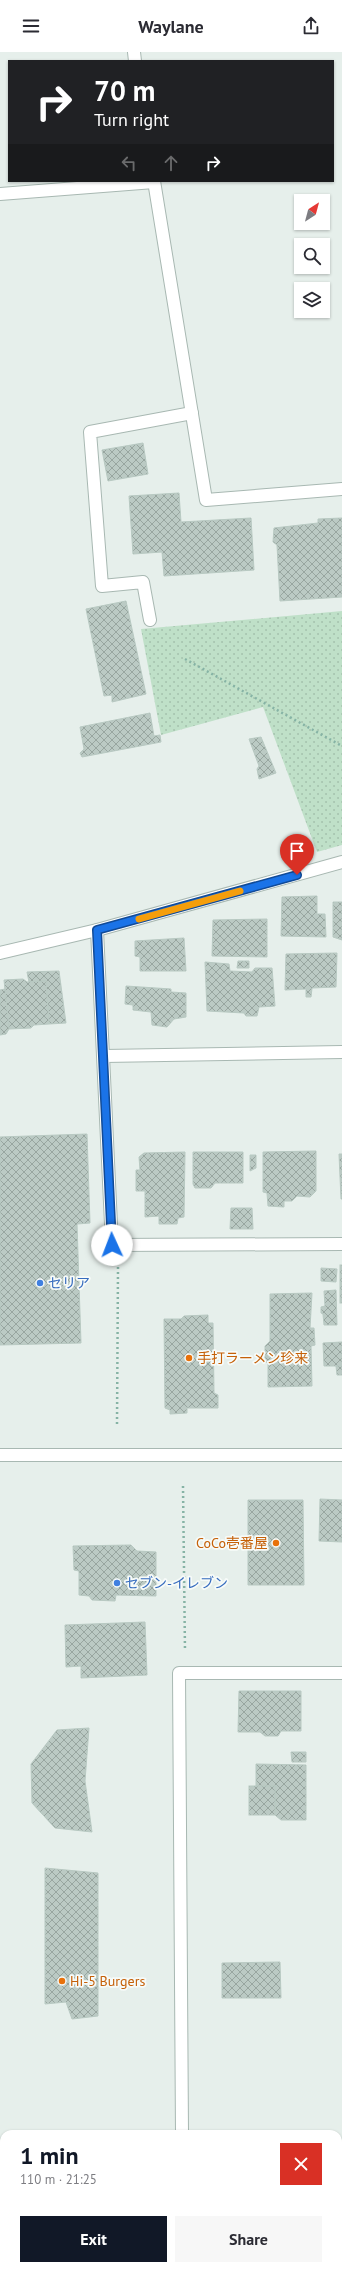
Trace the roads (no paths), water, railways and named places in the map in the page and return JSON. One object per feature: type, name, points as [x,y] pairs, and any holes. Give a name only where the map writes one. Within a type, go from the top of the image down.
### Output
[{"type":"street","points":[[0,194],[154,182],[206,500],[342,490]]},
{"type":"street","points":[[150,620],[143,582],[102,586],[90,432],[192,413]]},
{"type":"street","points":[[0,953],[97,930],[342,862]]},
{"type":"street","points":[[97,930],[112,1245],[342,1244]]},
{"type":"street","points":[[104,1056],[342,1052]]},
{"type":"street","points":[[0,1454],[342,1455]]},
{"type":"street","points":[[182,2130],[179,1673],[342,1673]]},
{"type":"place","name":"セリア","points":[[40,1283]]},
{"type":"place","name":"手打ラーメン珍来","points":[[189,1358]]},
{"type":"place","name":"CoCo壱番屋","points":[[276,1543]]},
{"type":"place","name":"セブン-イレブン","points":[[117,1583]]},
{"type":"place","name":"Hi-5 Burgers","points":[[62,1981]]}]
